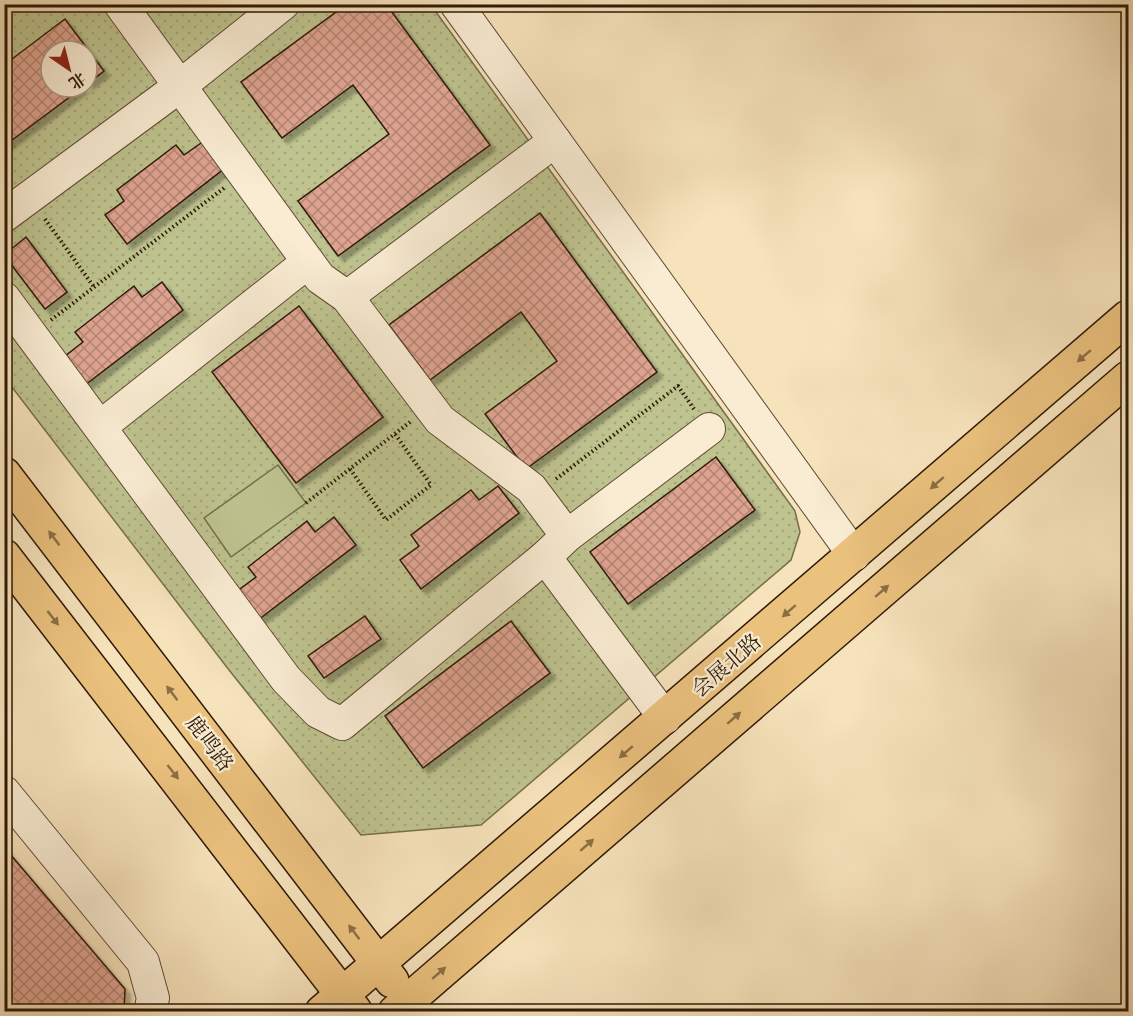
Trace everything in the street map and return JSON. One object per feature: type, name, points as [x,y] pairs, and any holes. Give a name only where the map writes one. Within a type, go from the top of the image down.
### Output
[{"type":"main road","name":"会展北路","points":[[340,1006],[379,964],[1128,318]]},
{"type":"main road","points":[[406,1008],[1128,378]]},
{"type":"main road","name":"鹿鸣路","points":[[4,474],[379,964],[406,1008]]},
{"type":"main road","points":[[4,555],[340,1006]]},
{"type":"street","points":[[120,4],[320,278],[346,297],[440,420],[536,494],[567,536]]},
{"type":"street","points":[[4,216],[180,86],[283,4]]},
{"type":"street","points":[[456,4],[854,555]]},
{"type":"street","points":[[346,297],[555,141]]},
{"type":"street","points":[[100,427],[309,262]]},
{"type":"street","points":[[4,298],[286,679],[318,712],[342,724],[567,536],[709,429]]},
{"type":"street","points":[[544,557],[665,718]]},
{"type":"street","points":[[4,792],[143,962],[153,998],[150,1011]]},
{"type":"path","points":[[31,334],[243,173]]},
{"type":"path","points":[[30,198],[94,286]]},
{"type":"path","points":[[536,494],[678,386],[709,429]]},
{"type":"path","points":[[306,503],[430,407]]},
{"type":"path","points":[[350,469],[386,520],[431,485],[395,434]]},
{"type":"green space","points":[[12,4],[431,5],[795,511],[800,532],[791,560],[481,825],[361,835],[229,670],[5,378],[4,11]]},
{"type":"green space","points":[[278,465],[306,503],[231,557],[204,518]]},
{"type":"building","points":[[347,4],[386,4],[490,145],[338,256],[298,201],[389,134],[353,85],[282,138],[241,82]]},
{"type":"building","points":[[65,19],[80,39],[39,39],[39,99],[67,99],[4,146],[4,65]]},
{"type":"building","points":[[99,64],[104,71],[99,75]]},
{"type":"building","points":[[204,141],[225,168],[127,244],[105,215],[124,201],[117,190],[176,145],[184,155]]},
{"type":"building","points":[[540,213],[657,372],[526,469],[485,414],[557,361],[521,312],[430,380],[389,325]]},
{"type":"building","points":[[26,237],[67,292],[45,309],[4,255]]},
{"type":"building","points":[[162,282],[183,310],[85,385],[64,357],[83,342],[75,332],[134,286],[142,297]]},
{"type":"building","points":[[299,306],[383,417],[296,483],[212,372]]},
{"type":"building","points":[[716,457],[755,510],[628,604],[590,552]]},
{"type":"building","points":[[498,486],[519,513],[421,589],[400,560],[419,546],[411,535],[471,490],[479,500]]},
{"type":"building","points":[[334,517],[356,545],[258,620],[236,592],[256,577],[248,567],[307,521],[315,532]]},
{"type":"building","points":[[365,616],[381,639],[324,678],[308,656]]},
{"type":"building","points":[[511,621],[550,673],[423,768],[385,716]]},
{"type":"building","points":[[4,847],[125,989],[124,1012],[4,1012]]}]
